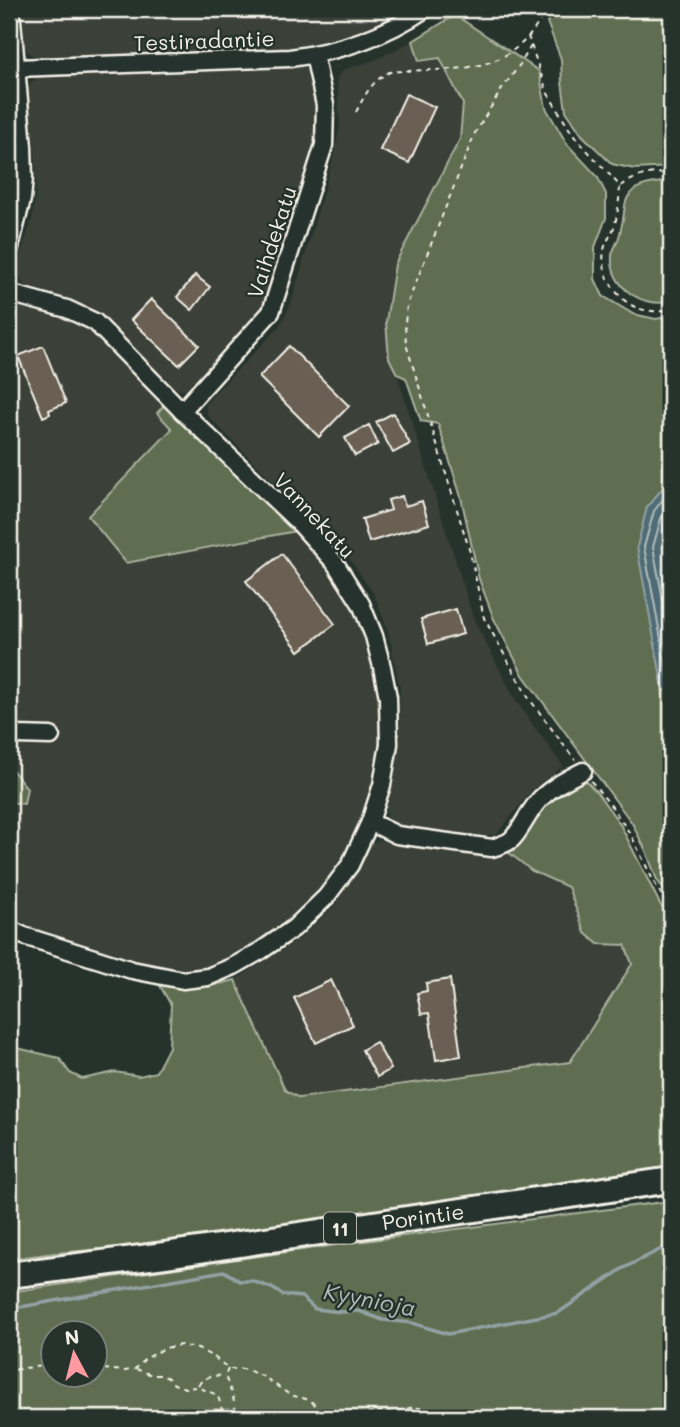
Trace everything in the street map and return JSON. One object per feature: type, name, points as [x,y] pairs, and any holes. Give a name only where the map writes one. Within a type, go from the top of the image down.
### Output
[{"type":"highway","name":"Porintie","points":[[9,1275],[165,1255],[671,1180]]},
{"type":"street","points":[[9,251],[22,199],[24,178],[11,9]]},
{"type":"street","name":"Testiradantie","points":[[16,68],[314,55],[382,33],[425,9]]},
{"type":"street","name":"Vaihdekatu","points":[[182,411],[271,312],[324,145],[325,105],[314,55]]},
{"type":"street","name":"Vannekatu","points":[[9,293],[67,309],[94,322],[335,563],[361,604],[374,636],[388,697],[389,744],[382,785],[370,822],[350,865],[326,897],[294,928],[234,966],[208,977],[183,980],[132,970],[9,929]]},
{"type":"street","points":[[9,730],[18,735],[51,736]]},
{"type":"street","points":[[370,822],[397,835],[492,848],[512,839],[531,809],[555,786],[583,771]]},
{"type":"path","points":[[356,112],[372,83],[390,72],[469,68],[500,59],[528,36],[548,9]]},
{"type":"path","points":[[528,36],[547,92],[573,135],[620,186],[618,210],[604,248],[603,264],[608,278],[619,295],[634,307],[652,311],[671,310]]},
{"type":"path","points":[[531,46],[475,133],[407,305],[406,344],[470,552],[484,618],[528,697],[631,835],[671,911]]},
{"type":"path","points":[[620,186],[633,178],[650,173],[666,173],[671,176]]},
{"type":"path","points":[[108,1369],[125,1371],[135,1368],[164,1348],[181,1345],[198,1349],[229,1368],[245,1369],[264,1377],[290,1395],[310,1400],[319,1409],[347,1415],[395,1412],[414,1407],[462,1418],[486,1418]]},
{"type":"path","points":[[9,1378],[17,1369],[38,1367]]},
{"type":"path","points":[[135,1368],[168,1378],[174,1384],[186,1388],[197,1387],[215,1394],[224,1418]]},
{"type":"path","points":[[229,1368],[225,1376],[237,1418]]},
{"type":"path","points":[[197,1387],[202,1379],[225,1376]]},
{"type":"path","points":[[347,1415],[351,1418]]},
{"type":"path","points":[[9,1416],[16,1418]]},
{"type":"path","points":[[500,1418],[510,1418]]},
{"type":"shaded area","points":[[19,9],[410,9],[365,31],[321,44],[282,50],[50,59],[30,54],[24,46],[20,36]]},
{"type":"shaded area","points":[[413,41],[419,61],[440,58],[463,104],[460,139],[395,264],[389,358],[397,374],[474,620],[516,701],[563,766],[533,789],[497,834],[479,836],[405,827],[390,821],[386,812],[400,742],[400,689],[388,631],[374,594],[349,558],[207,415],[206,404],[279,327],[291,304],[340,127],[337,77],[344,70],[377,59]]},
{"type":"shaded area","points":[[293,64],[303,66],[314,81],[318,113],[316,143],[269,298],[257,320],[193,388],[179,390],[172,386],[101,317],[77,304],[26,288],[18,272],[19,258],[32,220],[36,190],[35,151],[28,92],[31,82],[50,72]]},
{"type":"shaded area","points":[[20,304],[62,316],[88,328],[167,402],[172,428],[88,516],[296,531],[331,571],[347,594],[364,628],[383,699],[383,745],[363,822],[346,858],[319,895],[290,924],[225,963],[205,969],[181,972],[136,962],[29,928],[9,919],[9,802],[24,804],[27,788],[9,766],[9,306]]},
{"type":"shaded area","points":[[379,840],[484,857],[508,852],[532,871],[568,887],[585,933],[598,944],[625,945],[632,965],[570,1062],[299,1098],[285,1090],[235,980],[299,939],[335,905],[371,844]]},
{"type":"green space","points":[[557,9],[671,9],[671,167],[634,169],[612,164],[582,135],[566,111],[561,59],[547,22]]},
{"type":"green space","points":[[455,15],[539,71],[546,108],[567,144],[597,176],[606,194],[606,218],[595,247],[595,279],[603,296],[633,314],[656,319],[671,316],[671,445],[663,468],[663,488],[647,507],[655,641],[663,688],[671,695],[671,899],[657,880],[632,823],[523,675],[494,619],[479,579],[461,497],[438,424],[421,421],[406,378],[397,374],[389,358],[386,322],[395,264],[460,139],[463,104],[440,58],[419,61],[413,41]]},
{"type":"green space","points":[[661,182],[671,184],[671,301],[660,303],[639,298],[622,286],[616,277],[612,255],[628,196],[637,188]]},
{"type":"green space","points":[[167,402],[296,531],[126,563],[88,516],[172,429],[157,413]]},
{"type":"green space","points":[[9,766],[27,788],[24,804],[9,802]]},
{"type":"green space","points":[[581,781],[586,781],[595,790],[620,824],[660,904],[671,918],[671,1171],[141,1246],[9,1259],[9,1046],[59,1058],[70,1073],[82,1079],[115,1072],[139,1076],[156,1072],[169,1047],[171,1005],[159,984],[197,987],[235,980],[285,1090],[299,1098],[570,1062],[632,964],[625,945],[598,944],[585,933],[568,887],[532,871],[508,852],[526,834],[540,808],[554,796]]},
{"type":"green space","points":[[671,1201],[671,1418],[9,1418],[9,1292],[357,1242]]},
{"type":"water","points":[[671,445],[671,695],[663,688],[637,547],[647,507],[663,488],[663,468]]},
{"type":"building","points":[[406,94],[435,107],[409,163],[380,150]]},
{"type":"building","points":[[195,275],[210,287],[192,310],[177,297]]},
{"type":"building","points":[[151,299],[199,345],[179,365],[131,320]]},
{"type":"building","points":[[43,346],[66,403],[49,410],[50,414],[43,417],[18,356]]},
{"type":"building","points":[[289,346],[349,406],[319,437],[259,377]]},
{"type":"building","points":[[393,413],[410,444],[393,453],[376,422]]},
{"type":"building","points":[[369,425],[378,444],[355,456],[345,438]]},
{"type":"building","points":[[402,496],[405,506],[422,501],[429,524],[369,542],[362,519],[391,510],[388,500]]},
{"type":"building","points":[[282,554],[335,624],[299,651],[246,581]]},
{"type":"building","points":[[456,609],[463,634],[428,644],[421,619]]},
{"type":"building","points":[[450,979],[461,1056],[436,1060],[429,1013],[421,1014],[417,993],[427,991],[426,983]]},
{"type":"building","points":[[331,980],[353,1025],[316,1043],[294,998]]},
{"type":"building","points":[[376,1042],[391,1069],[377,1077],[362,1050]]},
{"type":"waterway","name":"Kyynioja","points":[[9,1309],[224,1271],[240,1281],[252,1281],[283,1295],[302,1297],[315,1309],[359,1311],[383,1320],[412,1323],[448,1334],[558,1313],[622,1269],[671,1244]]}]
